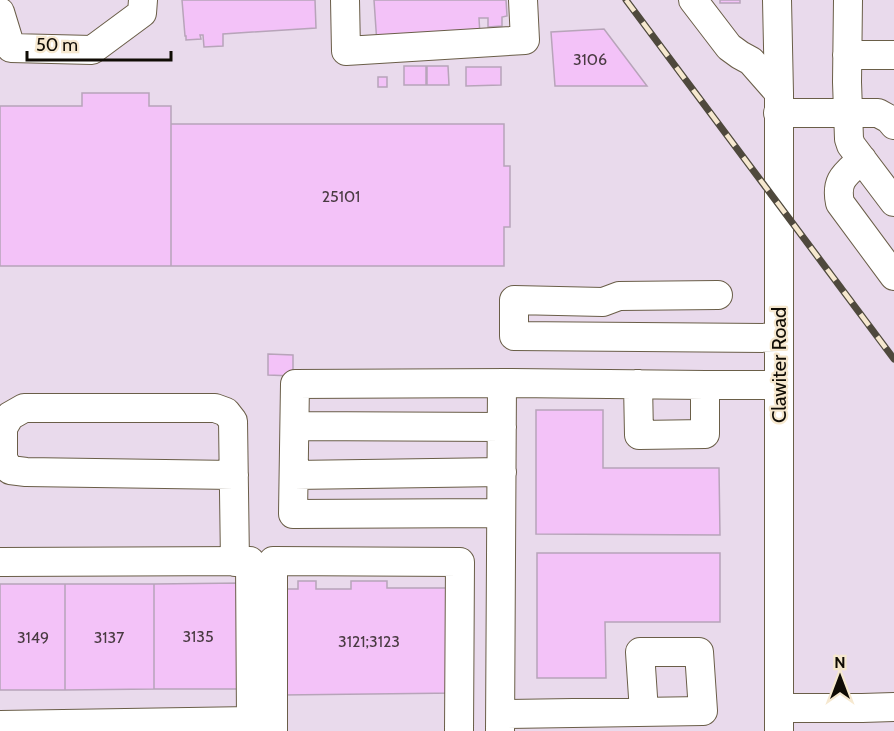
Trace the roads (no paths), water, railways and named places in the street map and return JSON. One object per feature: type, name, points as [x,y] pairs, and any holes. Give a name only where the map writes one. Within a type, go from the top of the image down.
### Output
[{"type":"street","points":[[345,0],[346,51],[525,40],[523,0]]},
{"type":"street","points":[[693,0],[729,47],[751,61],[779,103],[848,112],[878,113],[894,125]]},
{"type":"street","points":[[777,12],[798,0]]},
{"type":"street","points":[[848,0],[849,139],[851,145],[894,202]]},
{"type":"street","points":[[0,12],[11,48],[92,50],[143,7]]},
{"type":"street","name":"Clawiter Road","points":[[777,12],[779,719]]},
{"type":"street","points":[[847,55],[894,55]]},
{"type":"street","points":[[862,159],[842,177],[838,195],[840,203],[894,276]]},
{"type":"street","points":[[718,295],[619,296],[603,302],[513,300],[514,336],[779,338]]},
{"type":"street","points":[[502,383],[500,722],[644,712]]},
{"type":"street","points":[[501,513],[293,514],[295,384],[779,385]]},
{"type":"street","points":[[638,384],[639,435],[705,434],[705,385]]},
{"type":"street","points":[[234,475],[10,470],[3,459],[3,428],[10,416],[24,408],[215,408],[226,412],[233,421],[234,475],[235,561]]},
{"type":"street","points":[[295,426],[501,427]]},
{"type":"street","points":[[294,475],[501,472]]},
{"type":"street","points":[[0,562],[250,561],[251,721],[225,726],[0,725]]},
{"type":"street","points":[[273,731],[273,561],[460,562],[459,731]]},
{"type":"street","points":[[779,719],[862,719],[894,706]]},
{"type":"railway","points":[[626,0],[894,359]]}]
